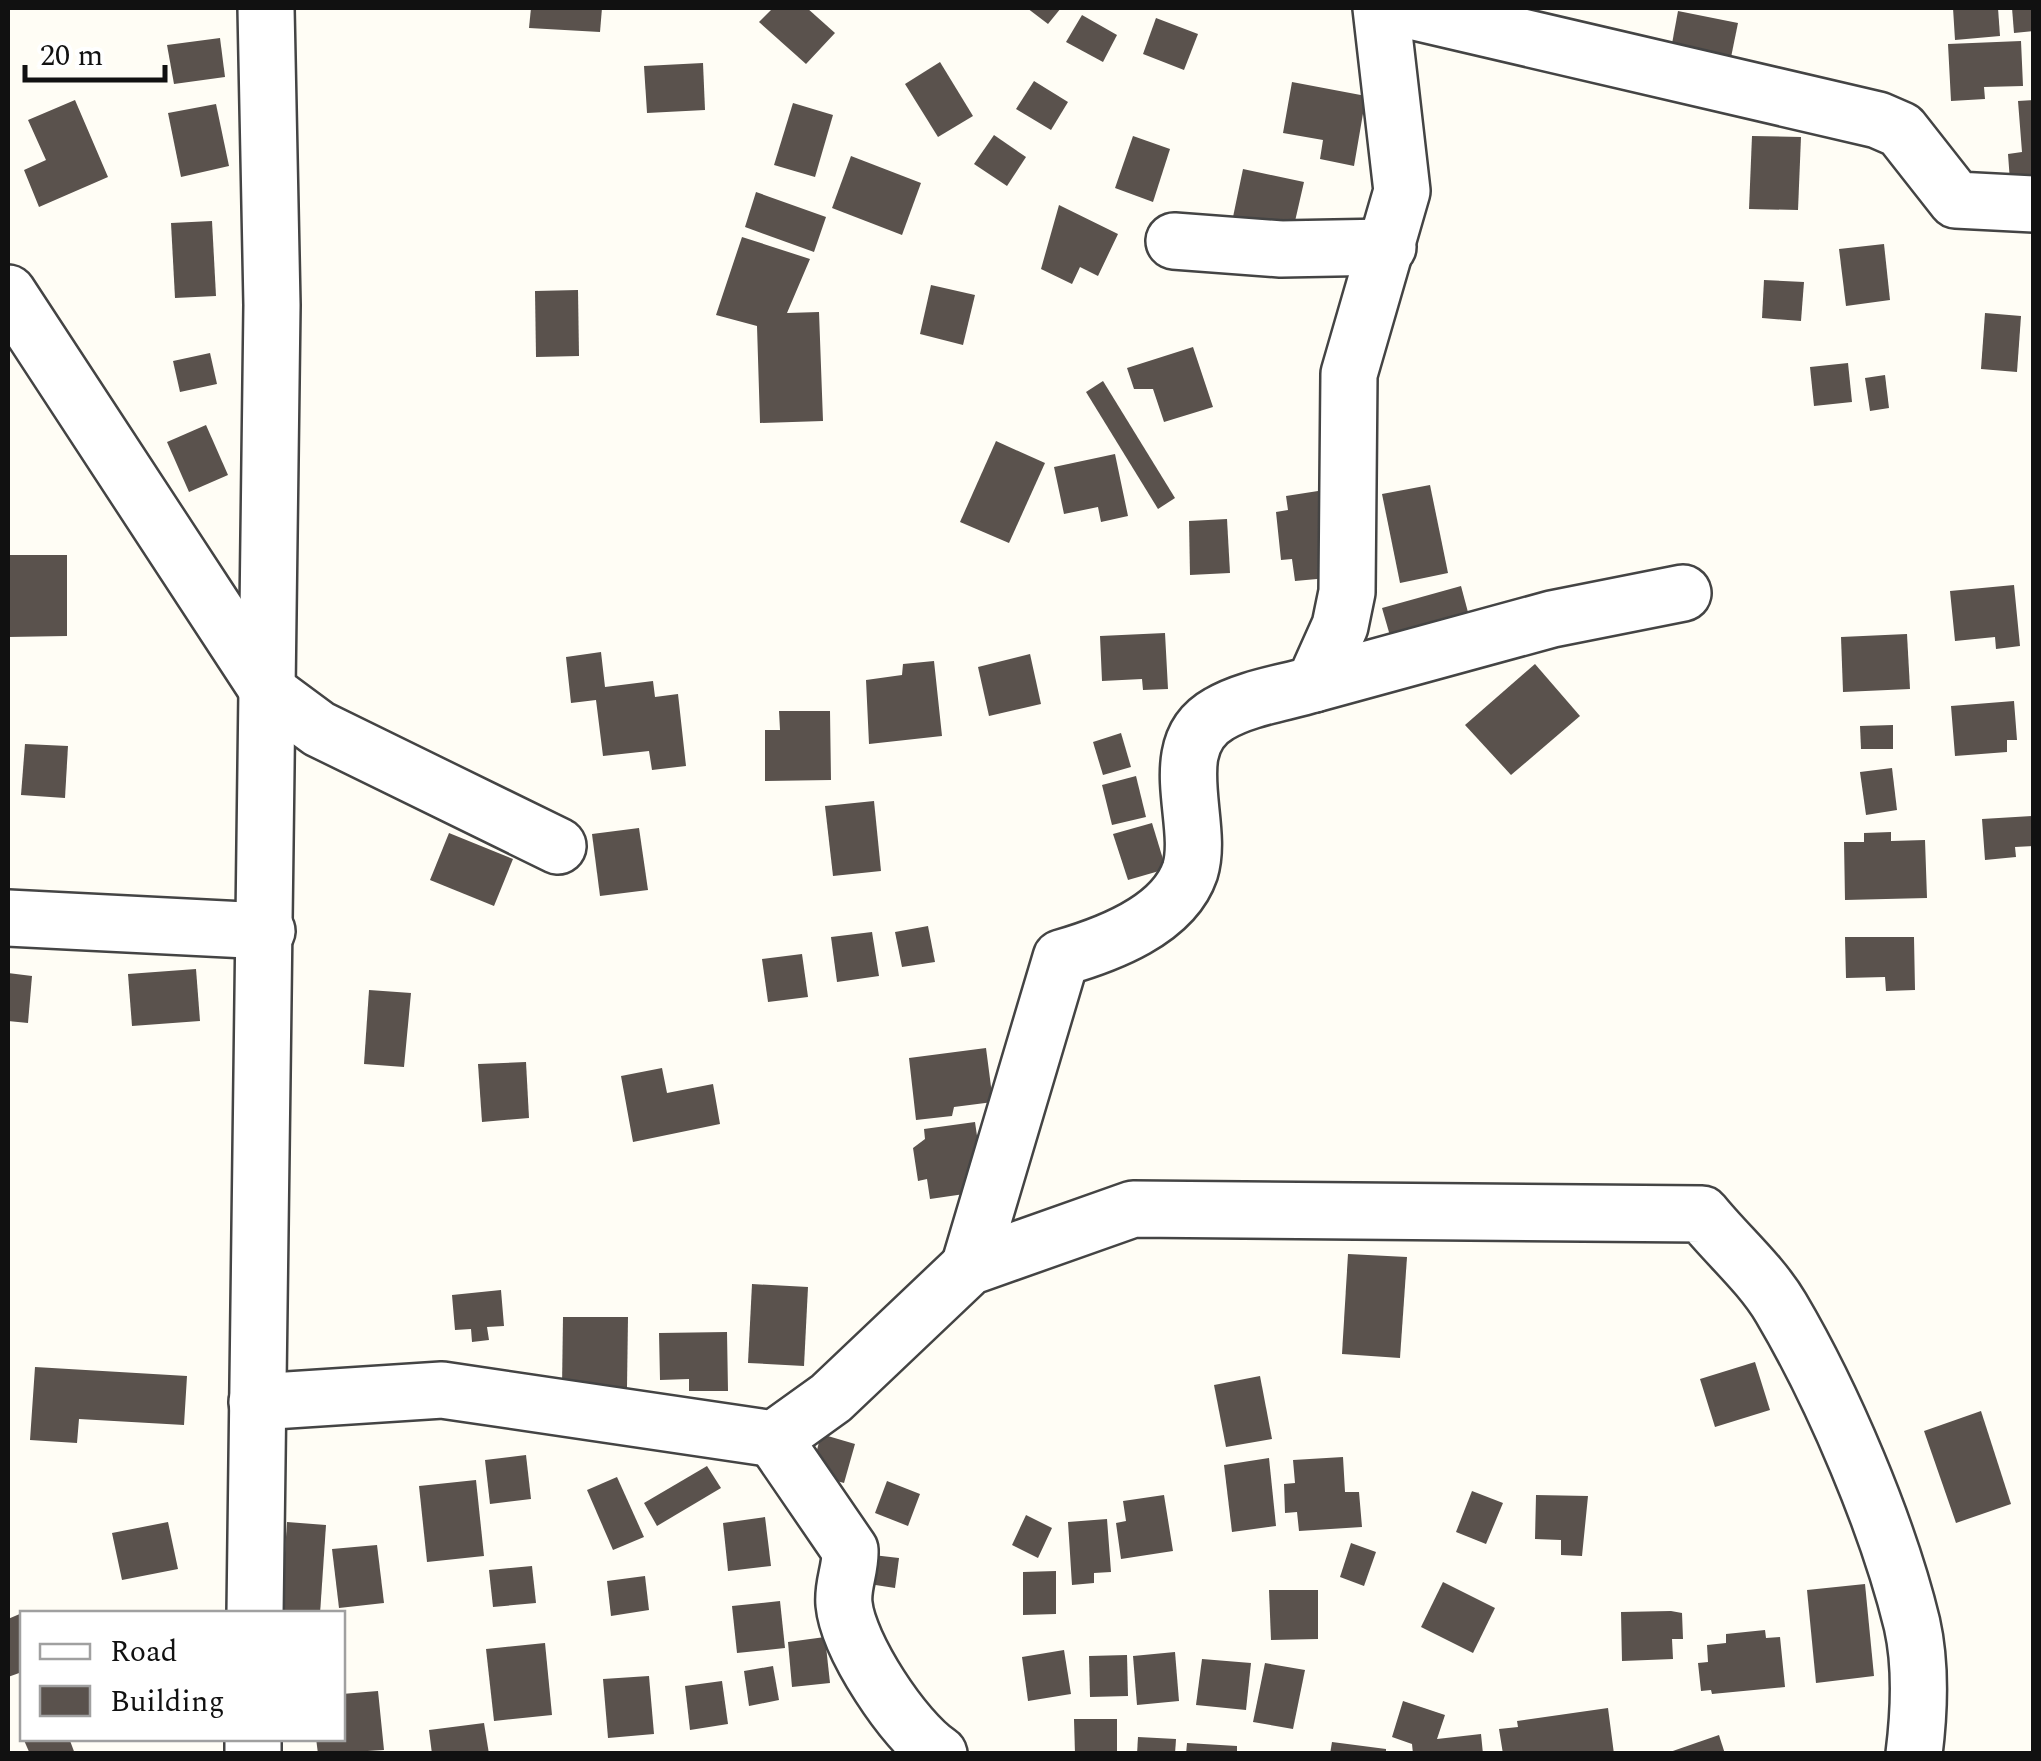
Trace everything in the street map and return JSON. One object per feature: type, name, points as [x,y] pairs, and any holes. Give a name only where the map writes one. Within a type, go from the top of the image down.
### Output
[{"type":"street","points":[[255,1611],[272,305],[266,8]]},
{"type":"street","points":[[1314,684],[1340,626],[1347,592],[1349,374],[1402,191],[1381,8]]},
{"type":"street","points":[[1398,8],[1878,120],[1901,130],[1956,200],[2034,204]]},
{"type":"street","points":[[1174,241],[1281,249],[1388,247]]},
{"type":"street","points":[[8,293],[268,692],[319,729],[558,846]]},
{"type":"street","points":[[969,1267],[1061,958],[1129,932],[1174,898],[1189,873],[1195,843],[1188,770],[1201,730],[1217,714],[1552,619],[1682,593]]},
{"type":"street","points":[[8,918],[266,931]]},
{"type":"street","points":[[256,1402],[442,1390],[774,1439],[832,1398],[969,1267],[1133,1209],[1702,1214],[1779,1304],[1834,1413],[1888,1546],[1912,1628],[1918,1724],[1914,1754]]},
{"type":"street","points":[[774,1439],[850,1550],[844,1606],[852,1636],[911,1730],[940,1754]]},
{"type":"building","points":[[531,8],[602,8],[600,32],[529,28]]},
{"type":"building","points":[[773,8],[807,8],[835,33],[806,64],[759,22]]},
{"type":"building","points":[[1027,8],[1061,8],[1048,24]]},
{"type":"building","points":[[1953,8],[1998,8],[2000,36],[1955,40]]},
{"type":"building","points":[[2012,8],[2034,8],[2034,31],[2014,33]]},
{"type":"building","points":[[1678,11],[1738,23],[1728,72],[1669,60]]},
{"type":"building","points":[[1082,15],[1117,35],[1103,62],[1066,42]]},
{"type":"building","points":[[1156,18],[1198,34],[1184,70],[1143,54]]},
{"type":"building","points":[[220,38],[225,77],[174,84],[167,45]]},
{"type":"building","points":[[2021,41],[2023,86],[1984,87],[1985,99],[1951,101],[1948,44]]},
{"type":"building","points":[[940,62],[973,116],[938,137],[905,84]]},
{"type":"building","points":[[703,63],[705,110],[647,113],[644,66]]},
{"type":"building","points":[[1034,81],[1068,102],[1051,130],[1016,109]]},
{"type":"building","points":[[1292,82],[1366,96],[1354,166],[1320,159],[1323,140],[1283,133]]},
{"type":"building","points":[[75,100],[108,177],[39,207],[24,170],[46,160],[28,120]]},
{"type":"building","points":[[2034,100],[2034,193],[2011,195],[2008,154],[2022,152],[2018,101]]},
{"type":"building","points":[[793,103],[833,115],[815,177],[774,165]]},
{"type":"building","points":[[216,104],[229,166],[181,177],[168,113]]},
{"type":"building","points":[[994,135],[1026,157],[1007,186],[974,164]]},
{"type":"building","points":[[1133,136],[1170,149],[1153,202],[1115,188]]},
{"type":"building","points":[[1752,136],[1801,137],[1798,210],[1749,209]]},
{"type":"building","points":[[851,156],[921,183],[902,235],[832,208]]},
{"type":"building","points":[[1243,169],[1304,182],[1293,230],[1233,217]]},
{"type":"building","points":[[756,192],[826,217],[814,252],[745,227]]},
{"type":"building","points":[[1059,205],[1118,234],[1098,276],[1080,267],[1072,284],[1041,269]]},
{"type":"building","points":[[212,221],[216,296],[175,298],[171,223]]},
{"type":"building","points":[[742,237],[810,259],[787,313],[819,312],[823,421],[760,423],[757,326],[716,315]]},
{"type":"building","points":[[1884,244],[1890,300],[1846,306],[1839,249]]},
{"type":"building","points":[[1764,280],[1804,282],[1801,321],[1762,318]]},
{"type":"building","points":[[931,285],[975,295],[963,345],[920,334]]},
{"type":"building","points":[[578,290],[579,356],[536,357],[535,291]]},
{"type":"building","points":[[1985,313],[2021,316],[2017,372],[1981,369]]},
{"type":"building","points":[[1193,347],[1213,407],[1164,422],[1153,389],[1134,389],[1127,368]]},
{"type":"building","points":[[210,353],[217,384],[180,392],[173,361]]},
{"type":"building","points":[[1848,363],[1852,402],[1814,406],[1810,367]]},
{"type":"building","points":[[1885,375],[1889,408],[1870,411],[1865,378]]},
{"type":"building","points":[[1103,381],[1175,498],[1158,509],[1086,392]]},
{"type":"building","points":[[206,425],[228,475],[189,492],[167,442]]},
{"type":"building","points":[[996,441],[1045,463],[1009,543],[960,522]]},
{"type":"building","points":[[1115,454],[1128,516],[1101,522],[1098,507],[1064,514],[1054,467]]},
{"type":"building","points":[[1430,485],[1448,573],[1400,583],[1382,494]]},
{"type":"building","points":[[1318,491],[1328,578],[1295,581],[1292,559],[1281,560],[1276,512],[1288,510],[1286,496]]},
{"type":"building","points":[[1227,519],[1230,573],[1190,575],[1189,521]]},
{"type":"building","points":[[8,555],[67,555],[67,636],[8,637]]},
{"type":"building","points":[[2014,585],[2020,646],[1996,649],[1995,637],[1955,641],[1950,591]]},
{"type":"building","points":[[1461,586],[1473,631],[1395,653],[1382,608]]},
{"type":"building","points":[[1165,633],[1168,689],[1143,690],[1142,679],[1102,681],[1100,636]]},
{"type":"building","points":[[1907,634],[1910,689],[1843,692],[1841,637]]},
{"type":"building","points":[[601,652],[605,687],[653,681],[655,697],[678,694],[686,766],[652,770],[649,751],[603,756],[596,700],[571,703],[566,657]]},
{"type":"building","points":[[1030,654],[1041,704],[989,716],[978,667]]},
{"type":"building","points":[[934,661],[942,736],[869,744],[866,680],[902,675],[903,664]]},
{"type":"building","points":[[1535,664],[1580,716],[1511,775],[1465,725]]},
{"type":"building","points":[[2014,701],[2017,740],[2007,740],[2007,752],[1955,756],[1951,706]]},
{"type":"building","points":[[779,711],[830,711],[831,780],[765,781],[765,730],[780,730]]},
{"type":"building","points":[[1893,725],[1893,749],[1861,749],[1860,726]]},
{"type":"building","points":[[1121,733],[1131,767],[1103,775],[1093,742]]},
{"type":"building","points":[[25,744],[68,746],[65,798],[21,795]]},
{"type":"building","points":[[1892,768],[1897,810],[1866,815],[1860,772]]},
{"type":"building","points":[[1136,776],[1146,817],[1112,825],[1102,785]]},
{"type":"building","points":[[874,801],[881,871],[833,876],[825,806]]},
{"type":"building","points":[[2032,816],[2034,846],[2015,847],[2016,857],[1985,860],[1982,819]]},
{"type":"building","points":[[1152,823],[1166,869],[1128,880],[1113,834]]},
{"type":"building","points":[[639,828],[648,890],[600,896],[592,834]]},
{"type":"building","points":[[1891,832],[1891,841],[1925,840],[1927,898],[1845,900],[1844,842],[1864,842],[1864,833]]},
{"type":"building","points":[[449,833],[513,859],[494,906],[430,880]]},
{"type":"building","points":[[928,926],[935,962],[902,967],[895,932]]},
{"type":"building","points":[[872,932],[879,976],[837,982],[831,937]]},
{"type":"building","points":[[1845,937],[1914,937],[1915,990],[1886,991],[1885,977],[1846,978]]},
{"type":"building","points":[[802,954],[808,997],[768,1002],[762,959]]},
{"type":"building","points":[[196,969],[200,1021],[132,1026],[128,974]]},
{"type":"building","points":[[8,973],[32,976],[28,1023],[8,1021]]},
{"type":"building","points":[[369,990],[411,993],[404,1067],[364,1064]]},
{"type":"building","points":[[986,1048],[993,1102],[954,1107],[952,1116],[916,1120],[909,1058]]},
{"type":"building","points":[[526,1062],[529,1118],[482,1122],[478,1064]]},
{"type":"building","points":[[662,1068],[667,1093],[713,1084],[720,1124],[633,1142],[621,1076]]},
{"type":"building","points":[[975,1122],[985,1191],[930,1199],[927,1179],[918,1181],[913,1148],[925,1139],[924,1129]]},
{"type":"building","points":[[1348,1254],[1407,1257],[1400,1358],[1342,1354]]},
{"type":"building","points":[[752,1284],[808,1287],[804,1366],[748,1363]]},
{"type":"building","points":[[501,1290],[504,1326],[487,1327],[489,1340],[472,1342],[471,1329],[455,1330],[452,1295]]},
{"type":"building","points":[[563,1317],[628,1317],[627,1387],[562,1387]]},
{"type":"building","points":[[727,1332],[728,1391],[689,1391],[689,1379],[660,1380],[659,1333]]},
{"type":"building","points":[[1755,1362],[1770,1410],[1715,1427],[1700,1379]]},
{"type":"building","points":[[35,1367],[187,1376],[184,1425],[79,1419],[77,1443],[30,1440]]},
{"type":"building","points":[[1260,1376],[1272,1439],[1226,1447],[1214,1385]]},
{"type":"building","points":[[1981,1411],[2011,1504],[1956,1523],[1924,1431]]},
{"type":"building","points":[[821,1434],[855,1444],[844,1483],[811,1474]]},
{"type":"building","points":[[526,1455],[531,1499],[490,1504],[485,1460]]},
{"type":"building","points":[[1343,1457],[1345,1492],[1359,1492],[1362,1527],[1299,1531],[1297,1512],[1285,1513],[1284,1484],[1295,1483],[1293,1460]]},
{"type":"building","points":[[1269,1458],[1276,1526],[1232,1532],[1224,1465]]},
{"type":"building","points":[[707,1466],[721,1488],[657,1526],[644,1503]]},
{"type":"building","points":[[617,1477],[644,1537],[613,1550],[587,1490]]},
{"type":"building","points":[[476,1480],[484,1556],[427,1562],[419,1486]]},
{"type":"building","points":[[887,1481],[920,1494],[908,1526],[875,1513]]},
{"type":"building","points":[[1472,1491],[1503,1503],[1486,1544],[1456,1532]]},
{"type":"building","points":[[1164,1495],[1173,1551],[1121,1559],[1116,1523],[1126,1521],[1123,1501]]},
{"type":"building","points":[[1536,1495],[1588,1496],[1582,1556],[1561,1555],[1561,1540],[1535,1539]]},
{"type":"building","points":[[1026,1515],[1052,1528],[1038,1558],[1012,1545]]},
{"type":"building","points":[[765,1517],[771,1566],[728,1571],[723,1523]]},
{"type":"building","points":[[1107,1519],[1111,1572],[1094,1573],[1094,1583],[1072,1585],[1068,1522]]},
{"type":"building","points":[[168,1522],[178,1569],[122,1580],[112,1533]]},
{"type":"building","points":[[287,1522],[326,1525],[320,1611],[281,1611]]},
{"type":"building","points":[[1351,1543],[1376,1552],[1364,1586],[1340,1577]]},
{"type":"building","points":[[377,1545],[384,1603],[339,1608],[332,1549]]},
{"type":"building","points":[[873,1555],[899,1558],[895,1588],[869,1584]]},
{"type":"building","points":[[532,1566],[536,1603],[493,1607],[489,1570]]},
{"type":"building","points":[[1056,1571],[1056,1614],[1023,1615],[1023,1572]]},
{"type":"building","points":[[645,1576],[649,1610],[611,1616],[607,1581]]},
{"type":"building","points":[[1443,1582],[1495,1608],[1473,1653],[1421,1627]]},
{"type":"building","points":[[1865,1584],[1874,1676],[1816,1683],[1807,1590]]},
{"type":"building","points":[[1269,1590],[1318,1590],[1318,1639],[1271,1640]]},
{"type":"building","points":[[780,1601],[785,1648],[737,1653],[732,1606]]},
{"type":"building","points":[[1621,1612],[1682,1613],[1683,1639],[1672,1639],[1673,1659],[1622,1661]]},
{"type":"building","points":[[20,1614],[20,1673],[8,1677],[8,1619]]},
{"type":"building","points":[[1765,1630],[1766,1638],[1780,1637],[1785,1687],[1712,1694],[1711,1690],[1701,1691],[1698,1663],[1708,1662],[1707,1645],[1726,1643],[1726,1634]]},
{"type":"building","points":[[825,1637],[830,1683],[792,1687],[788,1642]]},
{"type":"building","points":[[545,1643],[552,1715],[494,1721],[486,1649]]},
{"type":"building","points":[[1064,1650],[1071,1694],[1028,1701],[1022,1657]]},
{"type":"building","points":[[1175,1652],[1179,1701],[1137,1705],[1133,1656]]},
{"type":"building","points":[[1127,1655],[1128,1696],[1090,1697],[1089,1656]]},
{"type":"building","points":[[1202,1659],[1251,1663],[1246,1710],[1196,1705]]},
{"type":"building","points":[[1265,1663],[1305,1670],[1293,1729],[1253,1722]]},
{"type":"building","points":[[773,1666],[779,1700],[749,1706],[744,1671]]},
{"type":"building","points":[[649,1676],[654,1734],[608,1738],[603,1679]]},
{"type":"building","points":[[722,1681],[728,1724],[690,1730],[685,1686]]},
{"type":"building","points":[[378,1691],[384,1750],[318,1754],[316,1741],[345,1741],[345,1694]]},
{"type":"building","points":[[1403,1701],[1445,1715],[1437,1739],[1481,1734],[1483,1754],[1413,1754],[1412,1744],[1392,1737]]},
{"type":"building","points":[[1608,1708],[1614,1754],[1503,1754],[1499,1729],[1518,1727],[1517,1721]]},
{"type":"building","points":[[1074,1719],[1117,1719],[1117,1754],[1075,1754]]},
{"type":"building","points":[[484,1723],[489,1754],[432,1754],[429,1730]]},
{"type":"building","points":[[1719,1735],[1725,1754],[1667,1754],[1667,1753]]},
{"type":"building","points":[[1138,1737],[1176,1739],[1175,1754],[1137,1754]]},
{"type":"building","points":[[24,1741],[70,1741],[75,1754],[30,1754]]},
{"type":"building","points":[[1332,1742],[1386,1749],[1386,1754],[1330,1754]]},
{"type":"building","points":[[1187,1743],[1237,1746],[1237,1754],[1186,1754]]}]
